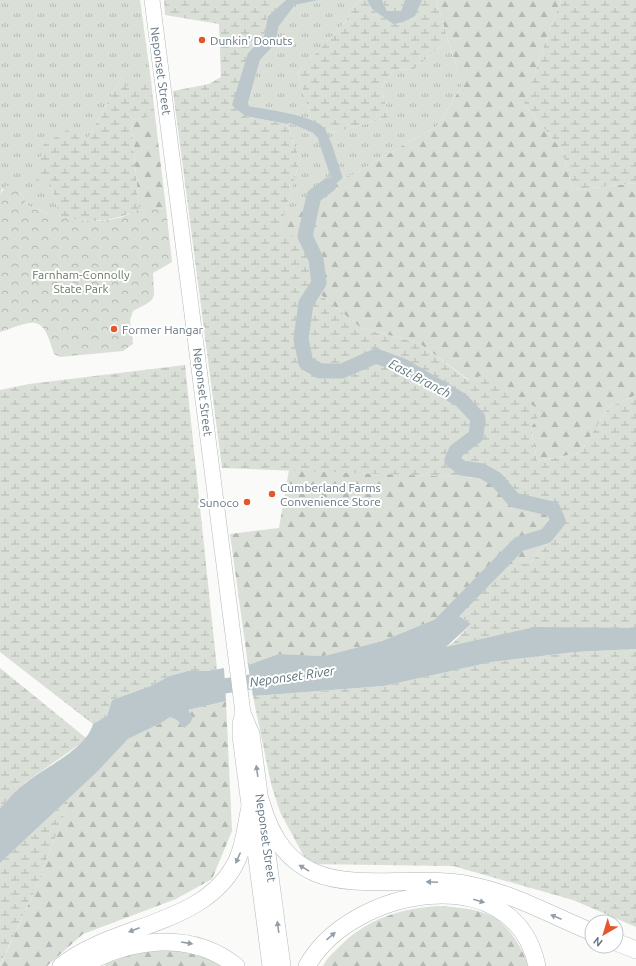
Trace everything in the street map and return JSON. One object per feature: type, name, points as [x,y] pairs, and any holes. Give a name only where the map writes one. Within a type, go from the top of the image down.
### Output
[{"type":"highway","points":[[255,804],[282,848],[292,860],[317,875],[336,879],[444,882],[477,887],[504,895],[584,929]]},
{"type":"highway","points":[[61,966],[88,948],[184,911],[210,895],[226,879],[237,860],[255,804]]},
{"type":"highway","points":[[307,966],[326,940],[361,915],[400,900],[434,895],[469,898],[485,903],[499,910],[513,921],[525,935],[537,966]]},
{"type":"highway","points":[[82,966],[104,955],[130,946],[168,942],[187,943],[203,947],[221,955],[236,966]]},
{"type":"highway","points":[[624,945],[636,950]]},
{"type":"main road","name":"Neponset Street","points":[[152,0],[243,713],[252,734],[255,804],[270,966]]},
{"type":"main road","name":"Neponset Street","points":[[255,804],[283,966]]},
{"type":"green space","points":[[0,0],[140,0],[151,80],[126,87],[121,78],[88,138],[51,185],[60,217],[28,206],[19,190],[2,189],[0,194]]},
{"type":"green space","points":[[164,0],[286,0],[268,16],[264,36],[248,53],[245,116],[287,124],[300,160],[280,229],[299,240],[321,267],[322,296],[361,328],[419,343],[468,380],[480,376],[543,411],[531,427],[537,461],[580,453],[609,407],[636,395],[636,641],[430,657],[454,642],[471,624],[453,612],[500,564],[529,564],[549,543],[542,535],[547,530],[549,525],[547,512],[504,495],[486,478],[222,468],[173,91],[209,84],[221,77],[219,24],[165,15]]},
{"type":"green space","points":[[319,0],[363,0],[356,3],[346,21],[298,72],[311,120],[249,106],[248,103],[260,60],[275,44],[279,26],[295,5]]},
{"type":"green space","points":[[367,0],[372,9],[393,24],[422,0],[436,0],[448,40],[413,70],[394,69],[381,88],[389,117],[336,132],[324,129],[311,120],[298,72],[346,21],[356,3]]},
{"type":"green space","points":[[382,0],[405,0],[401,11],[387,11]]},
{"type":"green space","points":[[436,0],[561,0],[524,104],[562,150],[573,190],[636,183],[636,395],[609,407],[580,453],[537,461],[531,427],[543,411],[469,380],[419,343],[361,328],[322,296],[321,267],[280,229],[285,211],[326,192],[343,178],[352,175],[437,126],[462,86]]},
{"type":"green space","points":[[561,0],[636,0],[636,183],[573,190],[562,150],[524,104]]},
{"type":"green space","points":[[448,40],[462,86],[437,126],[352,175],[343,178],[324,129],[336,132],[389,117],[381,88],[394,69],[413,70]]},
{"type":"green space","points":[[121,78],[126,86],[151,80],[155,116],[131,120],[139,210],[119,217],[100,221],[81,221],[60,217],[51,185],[36,181],[43,145],[67,130],[88,138]]},
{"type":"green space","points":[[155,116],[166,208],[139,210],[131,120]]},
{"type":"green space","points":[[290,123],[313,133],[319,138],[319,143],[331,178],[310,196],[310,200],[285,211],[300,160],[287,124]]},
{"type":"green space","name":"Farnham-Connolly State Park","points":[[7,185],[19,190],[28,206],[61,217],[83,221],[106,220],[121,217],[138,210],[166,208],[172,262],[153,273],[153,298],[147,304],[133,311],[130,320],[133,344],[123,351],[60,357],[54,354],[46,332],[36,323],[22,325],[0,332],[0,194]]},
{"type":"green space","points":[[185,365],[217,669],[207,671],[188,671],[169,676],[153,685],[112,700],[107,716],[93,724],[0,652],[0,390],[29,384]]},
{"type":"green space","points":[[289,470],[486,478],[504,495],[547,512],[549,524],[549,543],[529,564],[500,564],[453,612],[382,641],[324,656],[279,654],[248,665],[230,534],[279,528]]},
{"type":"green space","points":[[636,649],[636,927],[624,922],[624,914],[606,914],[573,900],[453,866],[308,864],[280,812],[271,784],[253,696],[384,686],[490,662],[575,652]]},
{"type":"green space","points":[[0,668],[86,738],[80,744],[26,782],[0,808]]},
{"type":"green space","points":[[226,701],[232,831],[212,879],[176,899],[83,934],[47,966],[0,966],[35,890],[71,796],[99,770],[128,739],[170,717],[177,720],[184,728],[188,710]]},
{"type":"green space","points":[[71,796],[35,890],[0,965],[0,863]]},
{"type":"green space","points":[[437,906],[469,909],[494,917],[501,922],[518,943],[528,966],[323,966],[326,960],[350,937],[372,923],[396,913],[423,907]]},
{"type":"green space","points":[[179,949],[215,961],[221,966],[106,966],[105,964],[142,951]]},
{"type":"water","points":[[286,0],[319,0],[295,5],[279,26],[275,44],[260,60],[248,103],[249,106],[290,114],[311,120],[320,124],[325,129],[343,178],[326,192],[310,200],[310,196],[331,178],[318,138],[313,133],[290,123],[287,124],[245,116],[232,105],[248,53],[264,36],[268,16]]},
{"type":"water","points":[[367,0],[382,0],[387,11],[401,11],[405,0],[422,0],[415,16],[403,22],[393,24],[372,9]]},
{"type":"water","points":[[453,612],[471,624],[446,647],[535,627],[636,628],[636,649],[575,652],[491,662],[384,686],[253,696],[248,665],[279,654],[324,656],[382,641]]},
{"type":"water","points":[[224,668],[226,701],[188,710],[193,717],[190,723],[184,728],[177,720],[170,717],[128,739],[99,770],[0,863],[0,808],[23,785],[65,756],[83,741],[93,724],[107,716],[112,700],[153,685],[169,676],[188,671],[207,671]]},
{"type":"waterway","name":"East Branch","points":[[329,185],[314,196],[305,236],[316,259],[319,283],[306,303],[301,339],[306,363],[320,371],[342,371],[376,356],[403,366],[461,400],[478,418],[476,436],[456,451],[452,460],[462,468],[482,471],[496,479],[514,500],[553,509],[558,521],[546,536],[519,544],[439,626]]},
{"type":"waterway","name":"Neponset River","points":[[205,689],[270,679]]},
{"type":"place","name":"Dunkin' Donuts","points":[[202,40]]},
{"type":"place","name":"Former Hangar","points":[[114,329]]},
{"type":"place","name":"Cumberland Farms Convenience Store","points":[[272,494]]},
{"type":"place","name":"Sunoco","points":[[247,502]]}]
